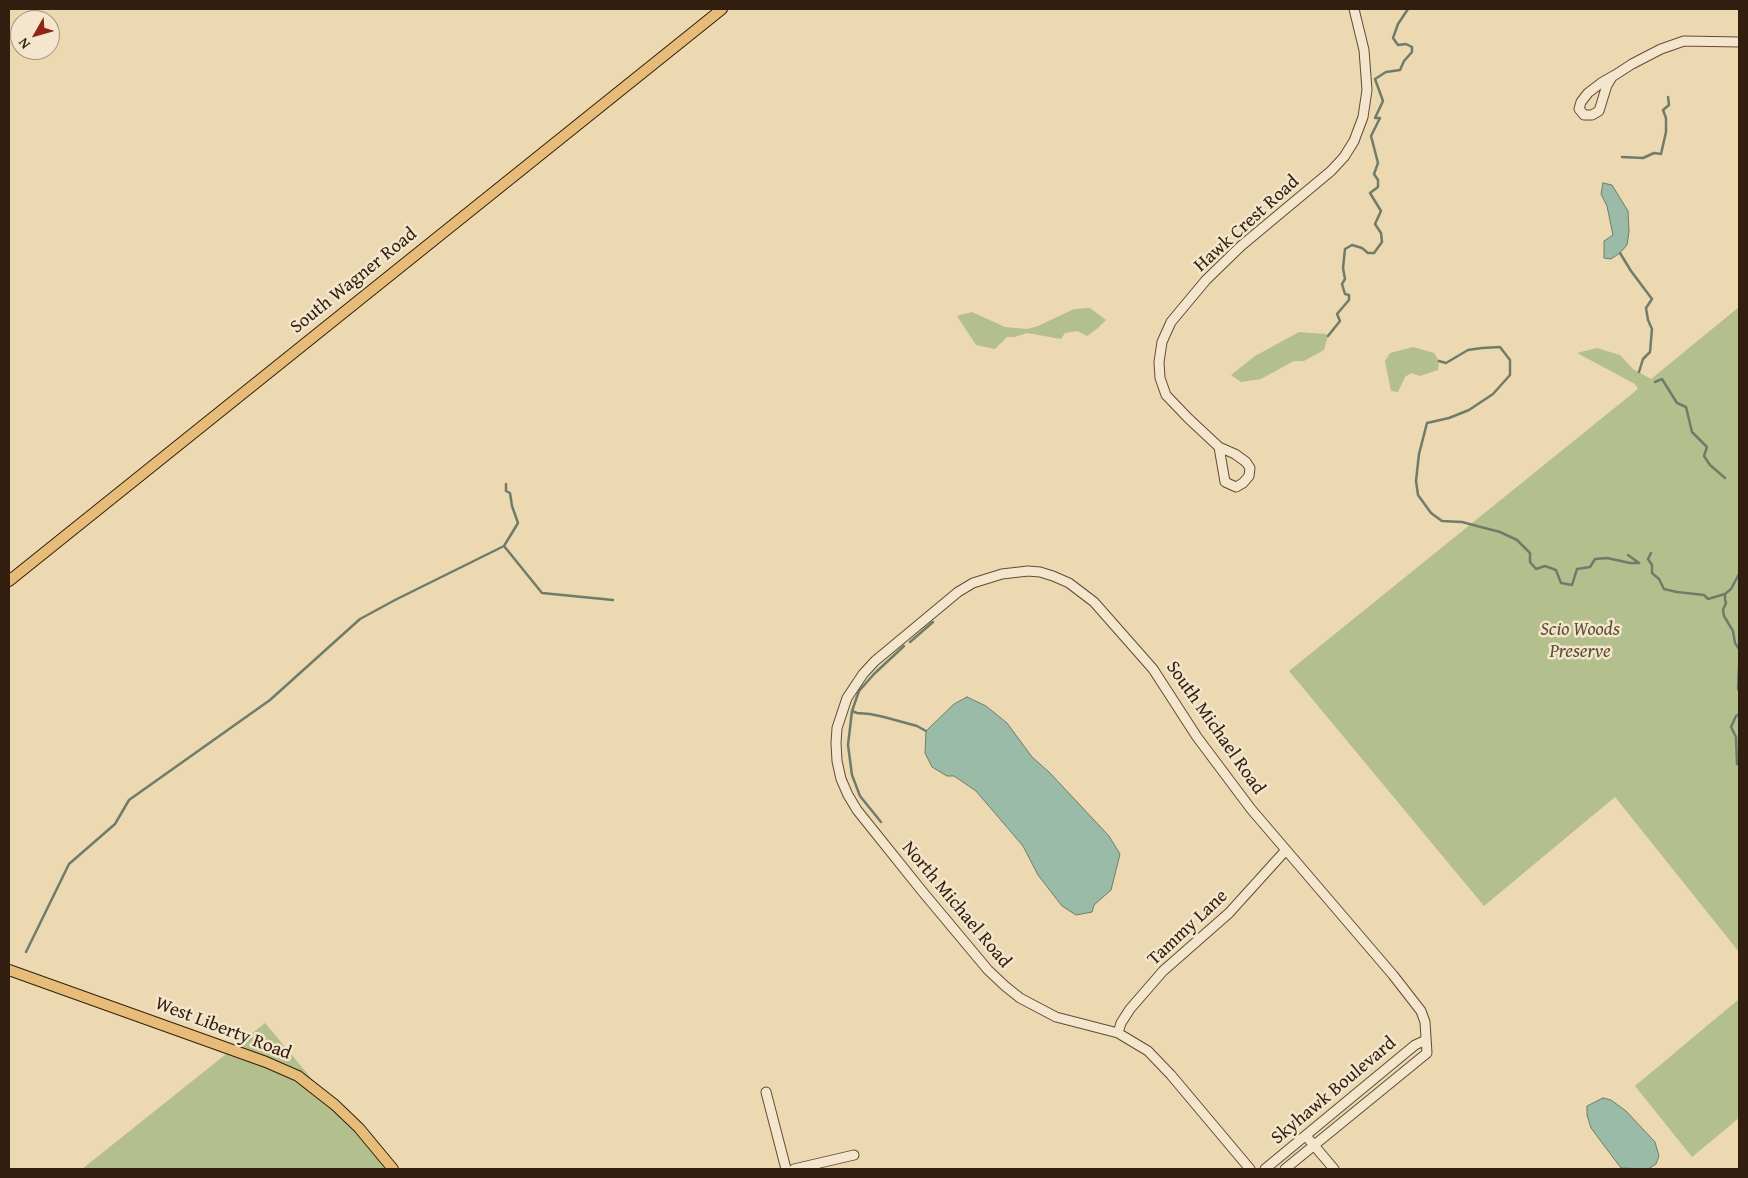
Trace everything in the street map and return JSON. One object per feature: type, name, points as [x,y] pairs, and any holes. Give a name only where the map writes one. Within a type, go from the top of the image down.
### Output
[{"type":"main road","name":"South Wagner Road","points":[[9,581],[722,9]]},
{"type":"main road","name":"West Liberty Road","points":[[9,970],[266,1062],[298,1076],[335,1104],[359,1128],[393,1169]]},
{"type":"street","name":"Hawk Crest Road","points":[[1219,447],[1225,482],[1236,487],[1249,476],[1250,468],[1246,462],[1235,454],[1219,447],[1166,395],[1160,378],[1159,362],[1162,342],[1171,322],[1206,280],[1241,246],[1332,172],[1354,140],[1363,116],[1367,90],[1364,50],[1354,9]]},
{"type":"street","points":[[1612,77],[1661,49],[1684,41],[1739,42]]},
{"type":"street","name":"South Michael Road","points":[[958,592],[979,580],[1028,570],[1054,576],[1077,588],[1094,602],[1153,669],[1221,771],[1404,988]]},
{"type":"street","name":"North Michael Road","points":[[958,592],[875,661],[847,698],[837,728],[836,743],[841,779],[848,795],[857,810],[922,891],[988,970],[1004,986],[1020,998],[1056,1017],[1118,1033],[1148,1050],[1250,1169]]},
{"type":"street","name":"Tammy Lane","points":[[1118,1033],[1121,1023],[1130,1008],[1163,970],[1228,913],[1286,850]]},
{"type":"street","name":"Skyhawk Boulevard","points":[[1285,1169],[1427,1053],[1425,1022],[1421,1011],[1404,988]]},
{"type":"street","name":"Skyhawk Boulevard","points":[[1265,1169],[1415,1046],[1426,1040]]},
{"type":"street","points":[[766,1092],[786,1169]]},
{"type":"street","points":[[1306,1136],[1334,1169]]},
{"type":"street","points":[[794,1169],[854,1155]]},
{"type":"green space","name":"Scio Woods Preserve","points":[[1739,307],[1739,952],[1615,797],[1484,906],[1289,671],[1638,389],[1635,384],[1577,353],[1597,348],[1620,355],[1633,369],[1651,379]]},
{"type":"green space","points":[[1090,308],[1106,320],[1087,336],[1077,331],[1065,333],[1061,339],[1027,333],[1007,337],[995,349],[976,345],[957,316],[972,312],[1005,327],[1027,329],[1038,326],[1074,309]]},
{"type":"green space","points":[[1299,332],[1326,334],[1328,336],[1324,350],[1304,361],[1294,361],[1261,379],[1241,382],[1231,375],[1255,356]]},
{"type":"green space","points":[[1413,347],[1434,353],[1439,361],[1438,370],[1420,376],[1411,373],[1405,377],[1398,392],[1391,391],[1385,361],[1390,353]]},
{"type":"green space","points":[[1739,999],[1739,1118],[1692,1157],[1635,1086]]},
{"type":"green space","points":[[265,1023],[387,1169],[82,1169]]},
{"type":"shaded area","points":[[1603,183],[1612,185],[1628,211],[1629,232],[1627,245],[1611,259],[1604,258],[1604,241],[1613,235],[1607,206],[1601,194]]},
{"type":"shaded area","points":[[967,697],[986,706],[1007,723],[1032,757],[1049,772],[1109,836],[1120,854],[1111,890],[1094,905],[1092,912],[1076,915],[1062,906],[1038,875],[1023,846],[976,791],[954,776],[947,776],[932,767],[925,753],[926,731],[954,704]]},
{"type":"shaded area","points":[[1603,1098],[1611,1100],[1626,1111],[1655,1142],[1659,1156],[1656,1164],[1648,1169],[1621,1168],[1591,1128],[1587,1115],[1587,1106]]},
{"type":"waterway","points":[[1328,336],[1340,321],[1337,314],[1349,300],[1349,295],[1345,294],[1342,284],[1345,279],[1343,268],[1345,249],[1352,245],[1362,248],[1368,253],[1374,253],[1382,242],[1381,233],[1375,224],[1381,211],[1370,193],[1378,187],[1378,180],[1374,174],[1378,163],[1371,136],[1380,118],[1375,118],[1383,101],[1375,79],[1386,72],[1400,70],[1404,61],[1412,52],[1412,47],[1406,44],[1398,45],[1393,38],[1398,24],[1408,9]]},
{"type":"waterway","points":[[1622,157],[1643,158],[1654,153],[1661,154],[1666,132],[1666,118],[1663,110],[1669,105],[1668,97]]},
{"type":"waterway","points":[[1620,253],[1652,299],[1646,308],[1652,329],[1650,352],[1643,359],[1639,372]]},
{"type":"waterway","points":[[1439,361],[1446,363],[1468,350],[1500,347],[1510,360],[1510,375],[1493,394],[1469,410],[1449,418],[1427,423],[1419,454],[1416,481],[1418,495],[1431,513],[1442,521],[1462,522],[1500,532],[1517,540],[1530,553],[1530,562],[1536,569],[1545,566],[1556,570],[1561,583],[1572,585],[1577,569],[1590,567],[1595,559],[1607,558],[1639,563],[1628,555]]},
{"type":"waterway","points":[[1655,382],[1662,379],[1677,403],[1686,407],[1692,432],[1707,447],[1704,456],[1710,465],[1725,478]]},
{"type":"waterway","points":[[504,546],[518,523],[510,493],[506,491],[506,484]]},
{"type":"waterway","points":[[26,952],[69,864],[115,824],[129,800],[270,700],[360,619],[504,546],[542,593],[613,600]]},
{"type":"waterway","points":[[1651,553],[1648,559],[1652,565],[1652,573],[1659,579],[1664,589],[1704,595],[1708,599],[1725,594],[1731,589],[1739,574]]},
{"type":"waterway","points":[[1725,594],[1724,616],[1733,631],[1735,643],[1739,649]]},
{"type":"waterway","points":[[910,642],[933,622]]},
{"type":"waterway","points":[[881,822],[860,796],[852,775],[848,745],[852,711],[859,691],[904,646]]},
{"type":"waterway","points":[[1739,666],[1739,691]]},
{"type":"waterway","points":[[852,711],[884,717],[917,726],[926,731]]},
{"type":"waterway","points":[[1739,714],[1736,716],[1731,727],[1736,737],[1737,764],[1739,762]]}]
